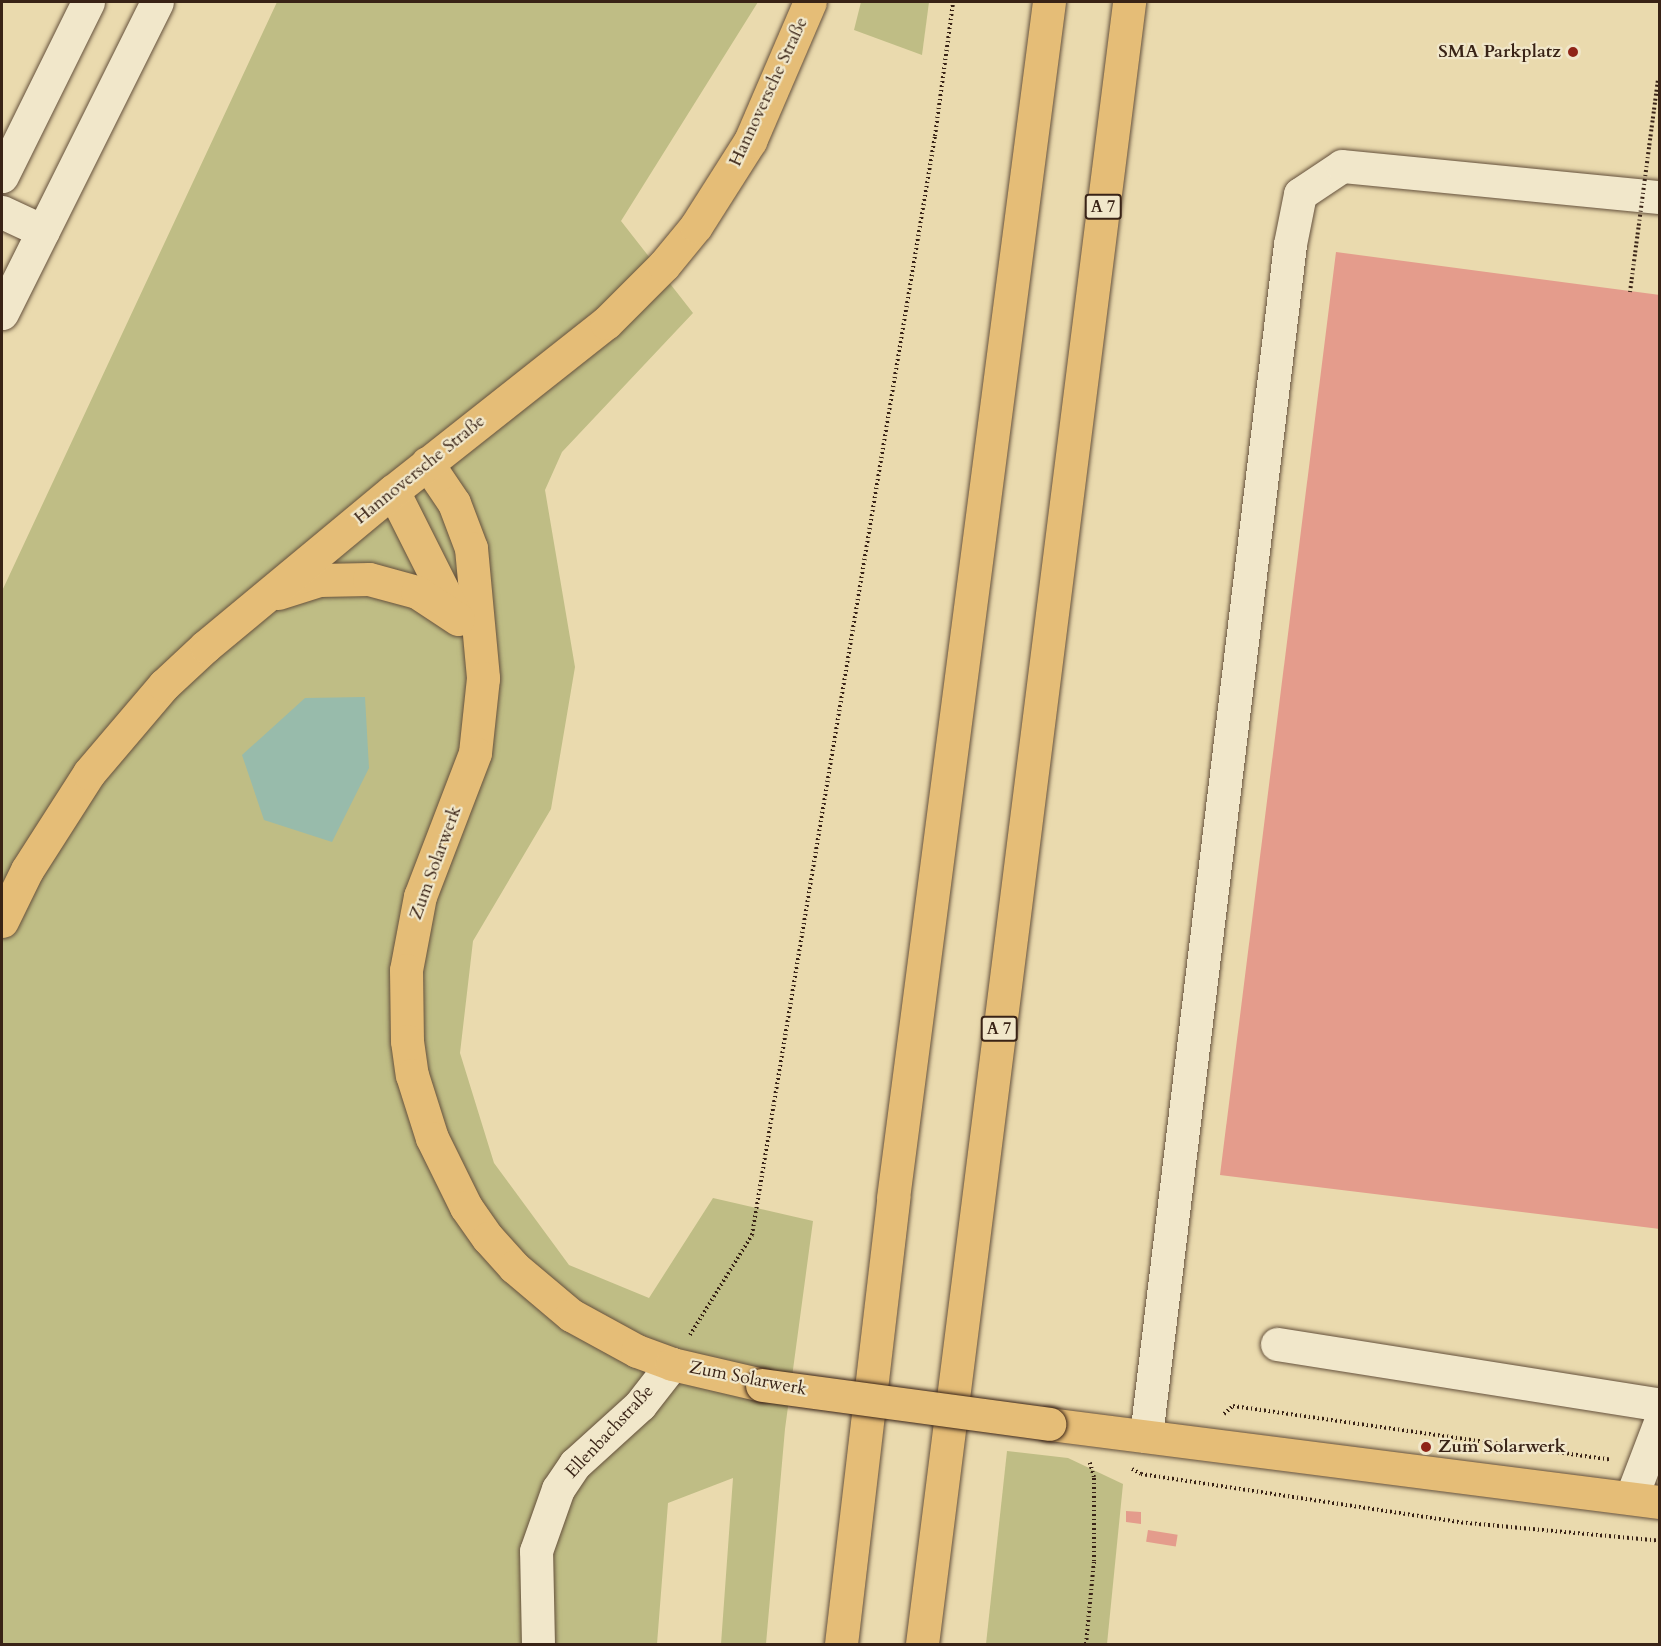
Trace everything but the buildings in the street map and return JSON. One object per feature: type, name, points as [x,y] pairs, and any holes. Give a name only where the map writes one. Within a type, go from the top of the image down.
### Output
[{"type":"main road","name":"Hannoversche Straße","points":[[2,921],[57,820],[111,746],[164,685],[250,609],[393,490],[606,323],[664,265],[702,217],[750,141],[810,2]]},
{"type":"main road","points":[[841,1644],[895,1187],[1049,2]]},
{"type":"main road","name":"A 7","points":[[922,1644],[1129,2]]},
{"type":"main road","name":"Zum Solarwerk","points":[[427,463],[454,503],[471,548],[482,703],[475,753],[420,896],[406,970],[407,1041],[420,1107],[447,1173],[466,1207],[514,1267],[541,1293],[595,1330],[672,1364],[762,1385],[1645,1500]]},
{"type":"main road","points":[[393,490],[458,619],[480,653]]},
{"type":"main road","points":[[250,609],[295,586],[344,578],[393,584],[438,604],[458,619]]},
{"type":"street","points":[[2,176],[88,2]]},
{"type":"street","points":[[2,313],[157,2]]},
{"type":"street","points":[[1146,1436],[1288,256],[1300,194],[1342,166],[1659,197]]},
{"type":"street","points":[[2,212],[42,231]]},
{"type":"street","points":[[1277,1344],[1659,1405]]},
{"type":"street","name":"Ellenbachstraße","points":[[538,1644],[536,1551],[558,1490],[575,1464],[640,1405],[672,1364]]},
{"type":"street","points":[[1645,1500],[1646,1465],[1659,1422]]},
{"type":"path","points":[[672,1364],[752,1236],[935,136],[953,2]]},
{"type":"path","points":[[1630,292],[1659,78]]},
{"type":"path","points":[[1196,1443],[1233,1406],[1646,1465]]},
{"type":"path","points":[[1064,1426],[1094,1477],[1094,1561],[1086,1644]]},
{"type":"path","points":[[1124,1465],[1141,1474],[1457,1521],[1659,1541]]},
{"type":"shaded area","points":[[277,2],[758,2],[621,221],[693,313],[562,452],[545,490],[575,667],[551,809],[473,941],[460,1053],[494,1163],[569,1265],[649,1298],[713,1198],[813,1221],[785,1429],[766,1644],[721,1644],[733,1478],[668,1503],[657,1644],[2,1644],[2,591]]},
{"type":"shaded area","points":[[861,2],[929,2],[922,55],[854,30]]},
{"type":"shaded area","points":[[365,697],[369,768],[332,842],[264,820],[242,755],[305,698]]},
{"type":"shaded area","points":[[1007,1451],[1068,1458],[1123,1484],[1107,1644],[986,1644]]},
{"type":"place","name":"SMA Parkplatz","points":[[1573,52]]},
{"type":"place","name":"Zum Solarwerk","points":[[1426,1447]]}]
